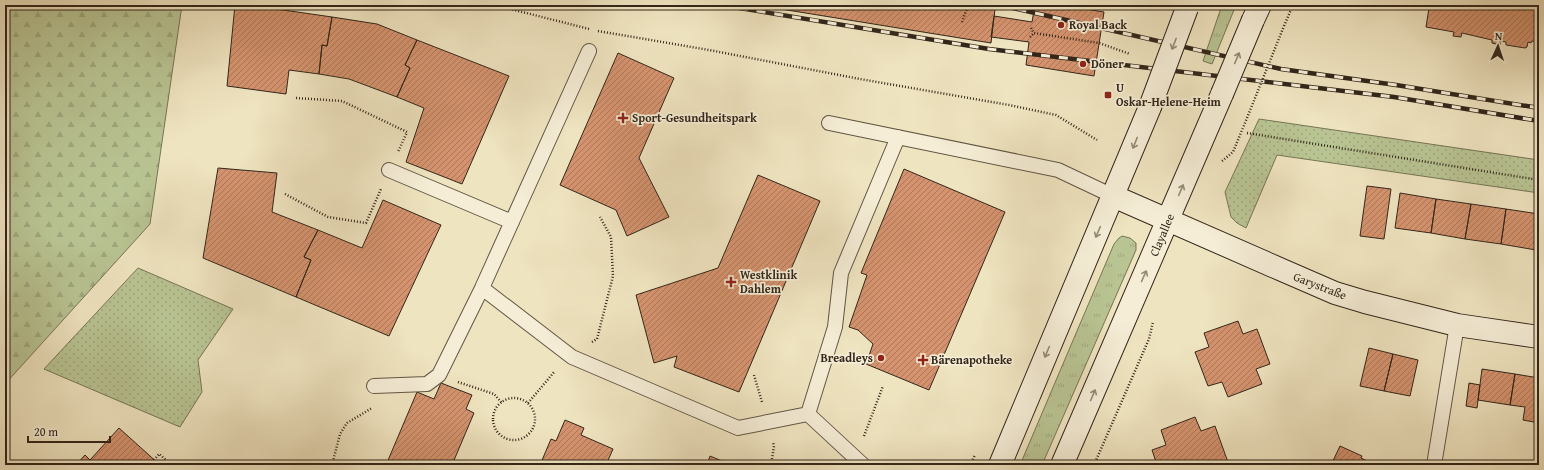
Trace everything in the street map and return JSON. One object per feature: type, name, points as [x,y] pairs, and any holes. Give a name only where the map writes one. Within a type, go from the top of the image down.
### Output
[{"type":"main road","points":[[1000,465],[1150,107],[1188,6]]},
{"type":"main road","name":"Clayallee","points":[[1062,465],[1214,114],[1256,12]]},
{"type":"main road","name":"Garystraße","points":[[1113,196],[1335,292],[1365,302],[1457,325],[1539,337]]},
{"type":"lane","points":[[374,386],[427,384],[439,375],[482,288],[589,52]]},
{"type":"lane","points":[[829,123],[1058,170],[1113,196]]},
{"type":"lane","points":[[808,414],[835,327],[841,273],[898,137]]},
{"type":"lane","points":[[389,170],[512,222]]},
{"type":"lane","points":[[482,288],[572,357],[738,428],[808,414]]},
{"type":"lane","points":[[1434,465],[1457,325]]},
{"type":"lane","points":[[808,414],[860,462]]},
{"type":"path","points":[[495,5],[603,32],[709,50],[1056,115],[1097,140]]},
{"type":"path","points":[[962,22],[968,5]]},
{"type":"path","points":[[1219,164],[1232,152],[1293,5]]},
{"type":"path","points":[[1031,28],[1034,33]]},
{"type":"path","points":[[1030,37],[1034,33]]},
{"type":"path","points":[[1034,33],[1099,43],[1130,54]]},
{"type":"path","points":[[285,194],[328,217],[366,223],[407,132],[342,100],[296,98]]},
{"type":"path","points":[[1247,133],[1539,180]]},
{"type":"path","points":[[588,345],[597,339],[613,276],[611,237],[600,217]]},
{"type":"path","points":[[1094,465],[1149,339],[1154,319]]},
{"type":"path","points":[[528,404],[556,370]]},
{"type":"path","points":[[439,375],[494,394],[502,402]]},
{"type":"path","points":[[754,375],[763,406]]},
{"type":"path","points":[[332,465],[340,434],[347,423],[397,395],[401,385]]},
{"type":"path","points":[[860,462],[883,386]]},
{"type":"path","points":[[510,399],[520,399],[528,404],[534,411],[535,420],[533,429],[527,436],[518,440],[509,440],[501,436],[495,428],[493,419],[496,410],[502,402],[510,399]]},
{"type":"path","points":[[771,465],[774,446],[772,439]]},
{"type":"path","points":[[154,460],[159,454],[172,465]]},
{"type":"green space","points":[[5,5],[182,5],[150,224],[5,384]]},
{"type":"green space","points":[[1222,5],[1236,5],[1212,64],[1203,61]]},
{"type":"green space","points":[[1259,119],[1539,160],[1539,193],[1277,155],[1246,228],[1237,223],[1231,217],[1225,192]]},
{"type":"green space","points":[[1122,236],[1130,238],[1136,243],[1136,250],[1042,465],[1020,465],[1114,244]]},
{"type":"green space","points":[[138,268],[233,309],[198,360],[202,392],[180,427],[44,369]]},
{"type":"building","points":[[235,5],[248,5],[332,17],[327,46],[322,45],[319,74],[289,70],[286,94],[227,86]]},
{"type":"building","points":[[756,5],[967,5],[995,9],[991,43]]},
{"type":"building","points":[[1035,5],[1061,5],[1104,12],[1094,76],[1026,65],[1029,42],[991,37],[994,16],[1032,22]]},
{"type":"building","points":[[1427,5],[1539,5],[1539,45],[1538,42],[1532,41],[1531,43],[1528,42],[1527,47],[1525,48],[1506,45],[1506,42],[1500,41],[1500,45],[1492,43],[1492,40],[1462,33],[1461,37],[1453,36],[1454,32],[1426,27],[1429,8],[1426,7]]},
{"type":"building","points":[[332,17],[377,24],[417,40],[405,65],[410,68],[397,97],[349,79],[319,74],[322,45],[327,46]]},
{"type":"building","points":[[417,40],[509,76],[462,184],[406,162],[424,108],[397,97],[410,68],[405,65]]},
{"type":"building","name":"Sport-Gesundheitspark","points":[[618,53],[674,78],[639,158],[669,217],[627,236],[616,210],[560,185]]},
{"type":"building","points":[[218,168],[277,173],[272,212],[318,230],[304,257],[311,260],[296,297],[203,258]]},
{"type":"building","points":[[904,169],[1005,212],[929,390],[866,364],[873,344],[858,330],[849,327],[867,275],[861,273]]},
{"type":"building","name":"Westklinik Dahlem","points":[[758,175],[820,201],[739,392],[674,367],[677,356],[654,363],[636,295],[718,268]]},
{"type":"building","points":[[1367,186],[1391,189],[1384,239],[1360,236]]},
{"type":"building","points":[[1400,193],[1436,199],[1431,233],[1395,228]]},
{"type":"building","points":[[1436,199],[1471,204],[1465,239],[1431,233]]},
{"type":"building","points":[[383,200],[441,225],[389,336],[296,297],[311,260],[304,257],[318,230],[362,248]]},
{"type":"building","points":[[1471,204],[1506,209],[1501,244],[1465,239]]},
{"type":"building","points":[[1506,209],[1539,214],[1539,232],[1536,250],[1501,244]]},
{"type":"building","points":[[1238,321],[1243,334],[1257,329],[1270,364],[1256,369],[1262,384],[1228,397],[1222,382],[1208,386],[1195,352],[1209,347],[1204,333]]},
{"type":"building","points":[[1369,348],[1393,354],[1384,391],[1360,386]]},
{"type":"building","points":[[1393,354],[1418,360],[1410,396],[1384,391]]},
{"type":"building","points":[[1482,369],[1515,374],[1510,405],[1478,400]]},
{"type":"building","points":[[1515,374],[1539,378],[1539,423],[1523,420],[1525,407],[1510,405]]},
{"type":"building","points":[[441,383],[472,395],[466,409],[474,413],[452,465],[386,465],[417,392],[434,399]]},
{"type":"building","points":[[1469,383],[1480,385],[1477,408],[1466,406]]},
{"type":"building","points":[[1195,417],[1201,431],[1215,426],[1229,465],[1157,465],[1152,450],[1166,445],[1161,430]]},
{"type":"building","points":[[565,420],[584,428],[581,435],[613,449],[606,465],[540,465],[551,439],[556,441]]},
{"type":"building","points":[[119,428],[160,465],[76,465],[85,455],[90,460]]},
{"type":"building","points":[[1340,446],[1362,456],[1361,458],[1376,465],[1331,465]]},
{"type":"building","points":[[710,456],[732,465],[707,465]]},
{"type":"railway","points":[[721,5],[989,49],[1394,97],[1539,121]]},
{"type":"railway","points":[[1000,5],[1281,69],[1396,85],[1539,108]]},
{"type":"place","name":"Royal Back","points":[[1061,25]]},
{"type":"place","name":"Döner","points":[[1083,64]]},
{"type":"place","name":"U Oskar-Helene-Heim","points":[[1108,95]]},
{"type":"place","name":"Sport-Gesundheitspark","points":[[623,118]]},
{"type":"place","name":"Westklinik Dahlem","points":[[731,282]]},
{"type":"place","name":"Breadleys","points":[[881,358]]},
{"type":"place","name":"Bärenapotheke","points":[[923,360]]}]
